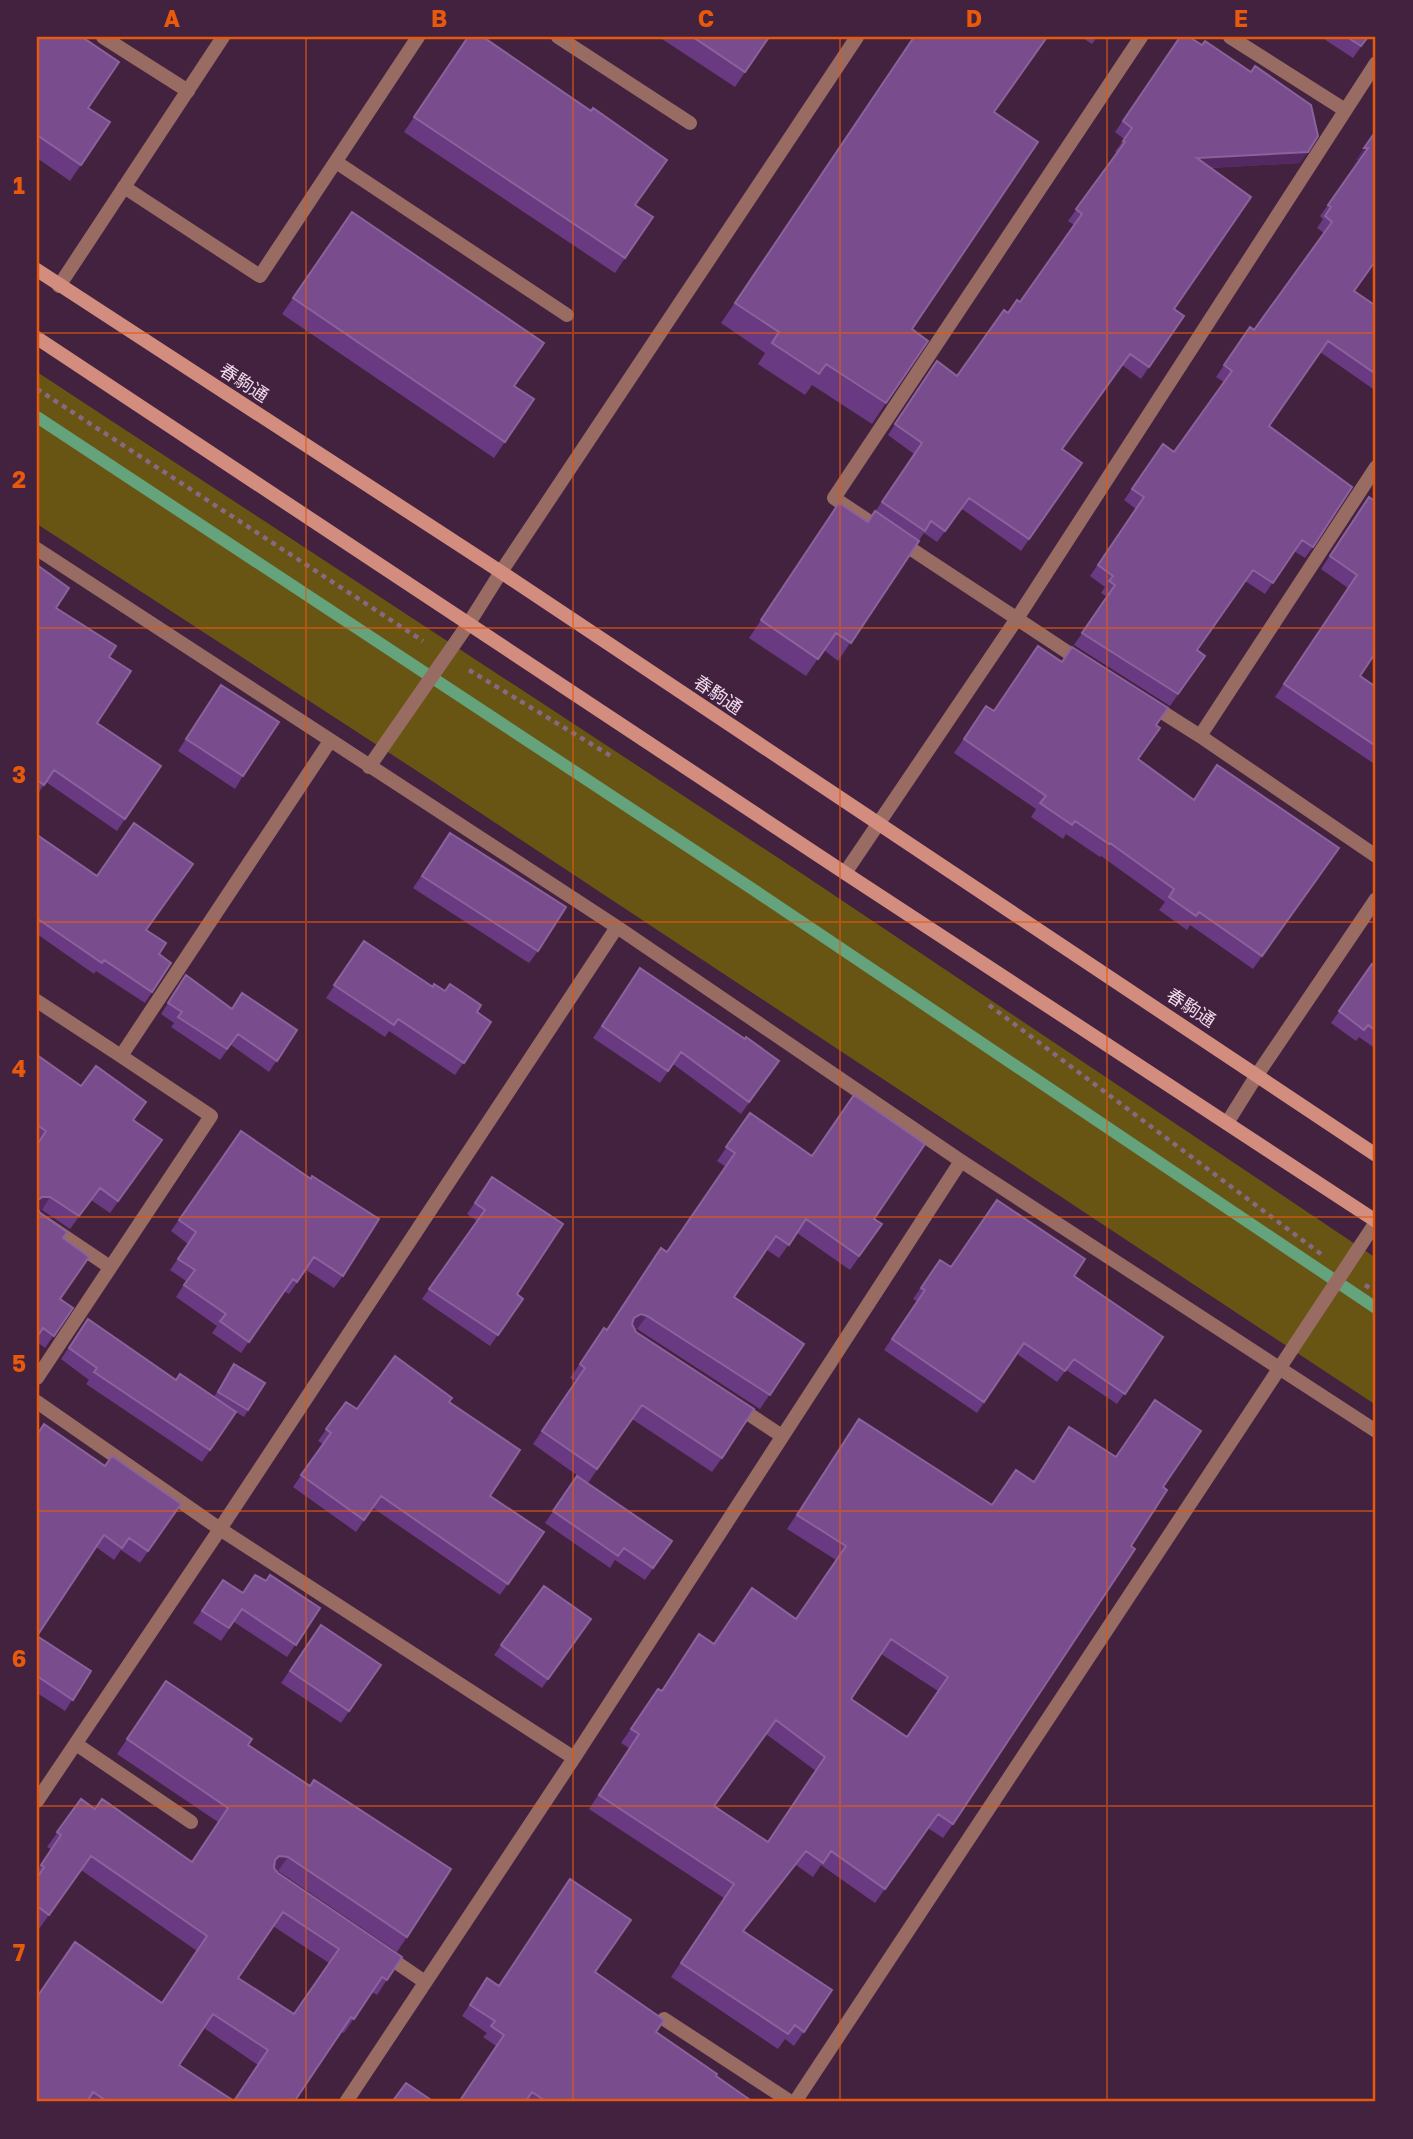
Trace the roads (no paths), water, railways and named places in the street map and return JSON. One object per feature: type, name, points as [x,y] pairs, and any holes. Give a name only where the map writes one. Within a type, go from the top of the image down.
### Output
[{"type":"street","points":[[103,37],[188,91]]},
{"type":"street","points":[[60,286],[223,37]]},
{"type":"street","points":[[124,187],[260,276],[418,37]]},
{"type":"street","points":[[558,37],[690,123]]},
{"type":"street","points":[[369,768],[469,623],[857,37]]},
{"type":"street","points":[[1097,671],[834,498],[1141,37]]},
{"type":"street","points":[[1230,37],[1345,110]]},
{"type":"street","points":[[845,873],[1016,620],[1376,63]]},
{"type":"street","points":[[336,162],[567,315]]},
{"type":"street","name":"春駒通","points":[[37,270],[501,572],[1376,1155]]},
{"type":"street","points":[[37,338],[1376,1222],[793,2102],[664,2019]]},
{"type":"street","points":[[1200,736],[1376,467]]},
{"type":"street","points":[[37,549],[369,768],[617,927],[961,1161],[1376,1431]]},
{"type":"street","points":[[1131,693],[1200,736],[1376,856]]},
{"type":"street","points":[[121,1056],[330,741]]},
{"type":"street","points":[[1227,1124],[1376,899]]},
{"type":"street","points":[[37,1801],[617,927]]},
{"type":"street","points":[[37,1001],[211,1116],[37,1378]]},
{"type":"street","points":[[346,2102],[574,1758],[961,1161]]},
{"type":"street","points":[[37,1218],[110,1267]]},
{"type":"street","points":[[724,1398],[782,1436]]},
{"type":"street","points":[[37,1402],[220,1529],[574,1758]]},
{"type":"street","points":[[76,1744],[191,1822]]},
{"type":"street","points":[[371,1945],[425,1982]]},
{"type":"waterway","points":[[37,417],[751,888],[1376,1308]]}]
